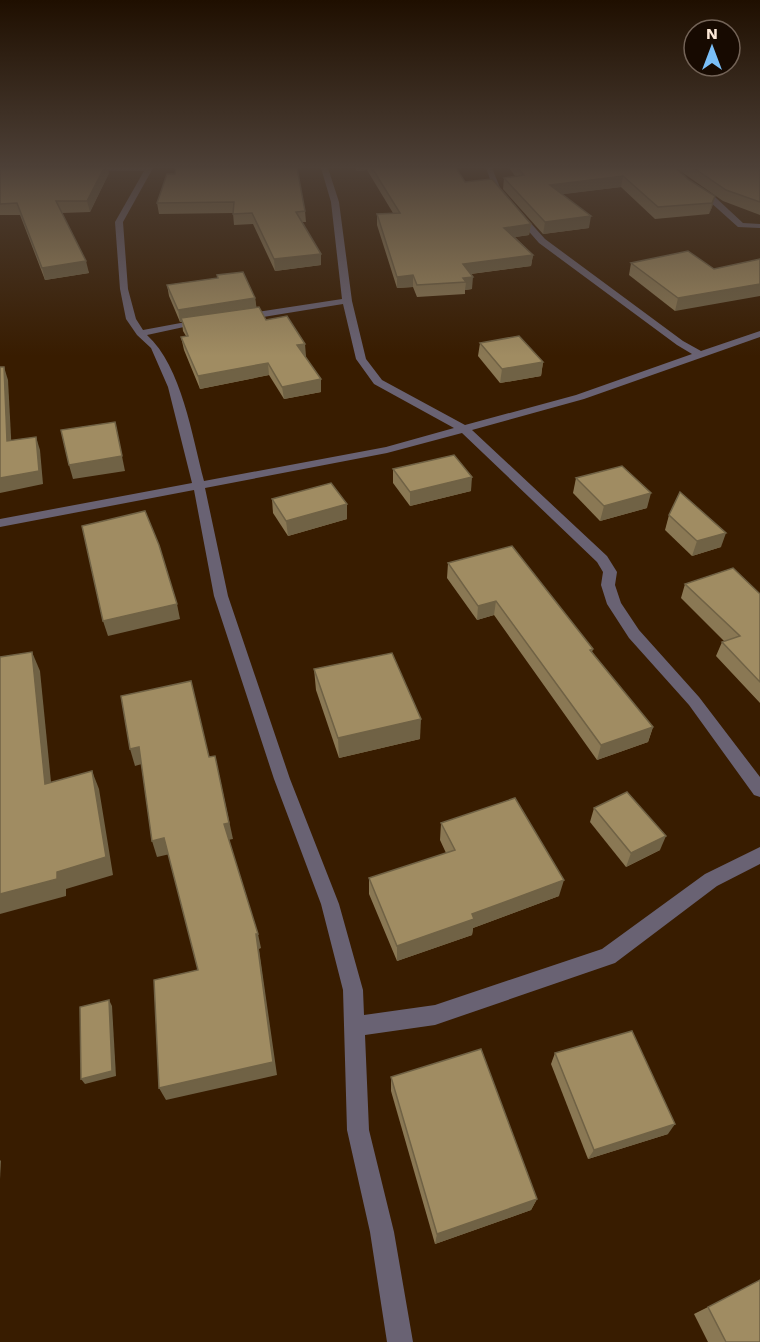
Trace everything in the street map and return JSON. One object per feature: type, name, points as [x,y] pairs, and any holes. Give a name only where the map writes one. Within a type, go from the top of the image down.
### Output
[{"type":"street","points":[[119,231],[124,289],[131,319],[140,333],[155,346],[173,387],[199,486],[221,596],[282,779],[330,904],[353,990],[358,1130],[382,1232],[400,1342]]},
{"type":"street","points":[[338,231],[347,301],[361,359],[378,382],[464,429],[602,559],[610,572],[608,585],[614,604],[634,634],[693,701],[760,790]]},
{"type":"street","points":[[533,231],[542,241],[671,337],[701,356]]},
{"type":"street","points":[[228,319],[347,301]]},
{"type":"street","points":[[140,333],[217,320]]},
{"type":"street","points":[[0,523],[387,450],[580,397],[760,334]]},
{"type":"street","points":[[356,1026],[435,1015],[608,956],[711,880],[760,855]]},
{"type":"building","points":[[28,231],[71,231],[86,261],[42,268]]},
{"type":"building","points":[[260,231],[307,231],[321,254],[274,259]]},
{"type":"building","points":[[382,231],[507,231],[533,255],[463,264],[473,277],[463,278],[466,282],[417,285],[413,275],[397,277]]},
{"type":"building","points":[[688,251],[714,269],[760,259],[760,284],[678,298],[631,263]]},
{"type":"building","points":[[243,272],[255,298],[178,310],[167,285],[218,278],[217,275]]},
{"type":"building","points":[[259,307],[266,320],[287,316],[305,344],[297,345],[321,379],[282,387],[268,363],[198,376],[181,337],[188,336],[181,318]]},
{"type":"building","points":[[519,336],[543,362],[502,369],[480,343]]},
{"type":"building","points":[[0,367],[4,367],[7,441],[36,437],[39,471],[0,478]]},
{"type":"building","points":[[115,422],[122,456],[69,465],[61,430]]},
{"type":"building","points":[[454,455],[472,477],[410,492],[393,469]]},
{"type":"building","points":[[622,466],[651,493],[604,506],[576,478]]},
{"type":"building","points":[[331,483],[347,504],[286,521],[272,499]]},
{"type":"building","points":[[680,492],[726,533],[697,541],[669,515]]},
{"type":"building","points":[[145,511],[159,545],[177,604],[103,621],[82,526]]},
{"type":"building","points":[[512,546],[593,649],[590,650],[653,727],[601,745],[496,601],[478,606],[448,563]]},
{"type":"building","points":[[733,568],[760,594],[760,682],[722,642],[740,636],[685,584]]},
{"type":"building","points":[[32,652],[45,784],[92,771],[106,857],[57,872],[57,879],[0,894],[0,657]]},
{"type":"building","points":[[392,653],[421,719],[338,738],[314,669]]},
{"type":"building","points":[[191,681],[209,757],[215,756],[229,823],[224,824],[258,934],[256,934],[273,1062],[159,1088],[154,980],[198,970],[164,838],[152,841],[139,747],[130,749],[121,696]]},
{"type":"building","points":[[627,792],[666,836],[631,853],[594,808]]},
{"type":"building","points":[[515,798],[564,880],[472,914],[474,919],[397,946],[369,878],[455,850],[441,823]]},
{"type":"building","points":[[109,1000],[112,1071],[81,1079],[80,1007]]},
{"type":"building","points":[[632,1031],[675,1124],[594,1150],[555,1053]]},
{"type":"building","points":[[481,1049],[537,1199],[437,1234],[391,1077]]},
{"type":"building","points":[[760,1280],[760,1342],[726,1342],[708,1307]]}]
